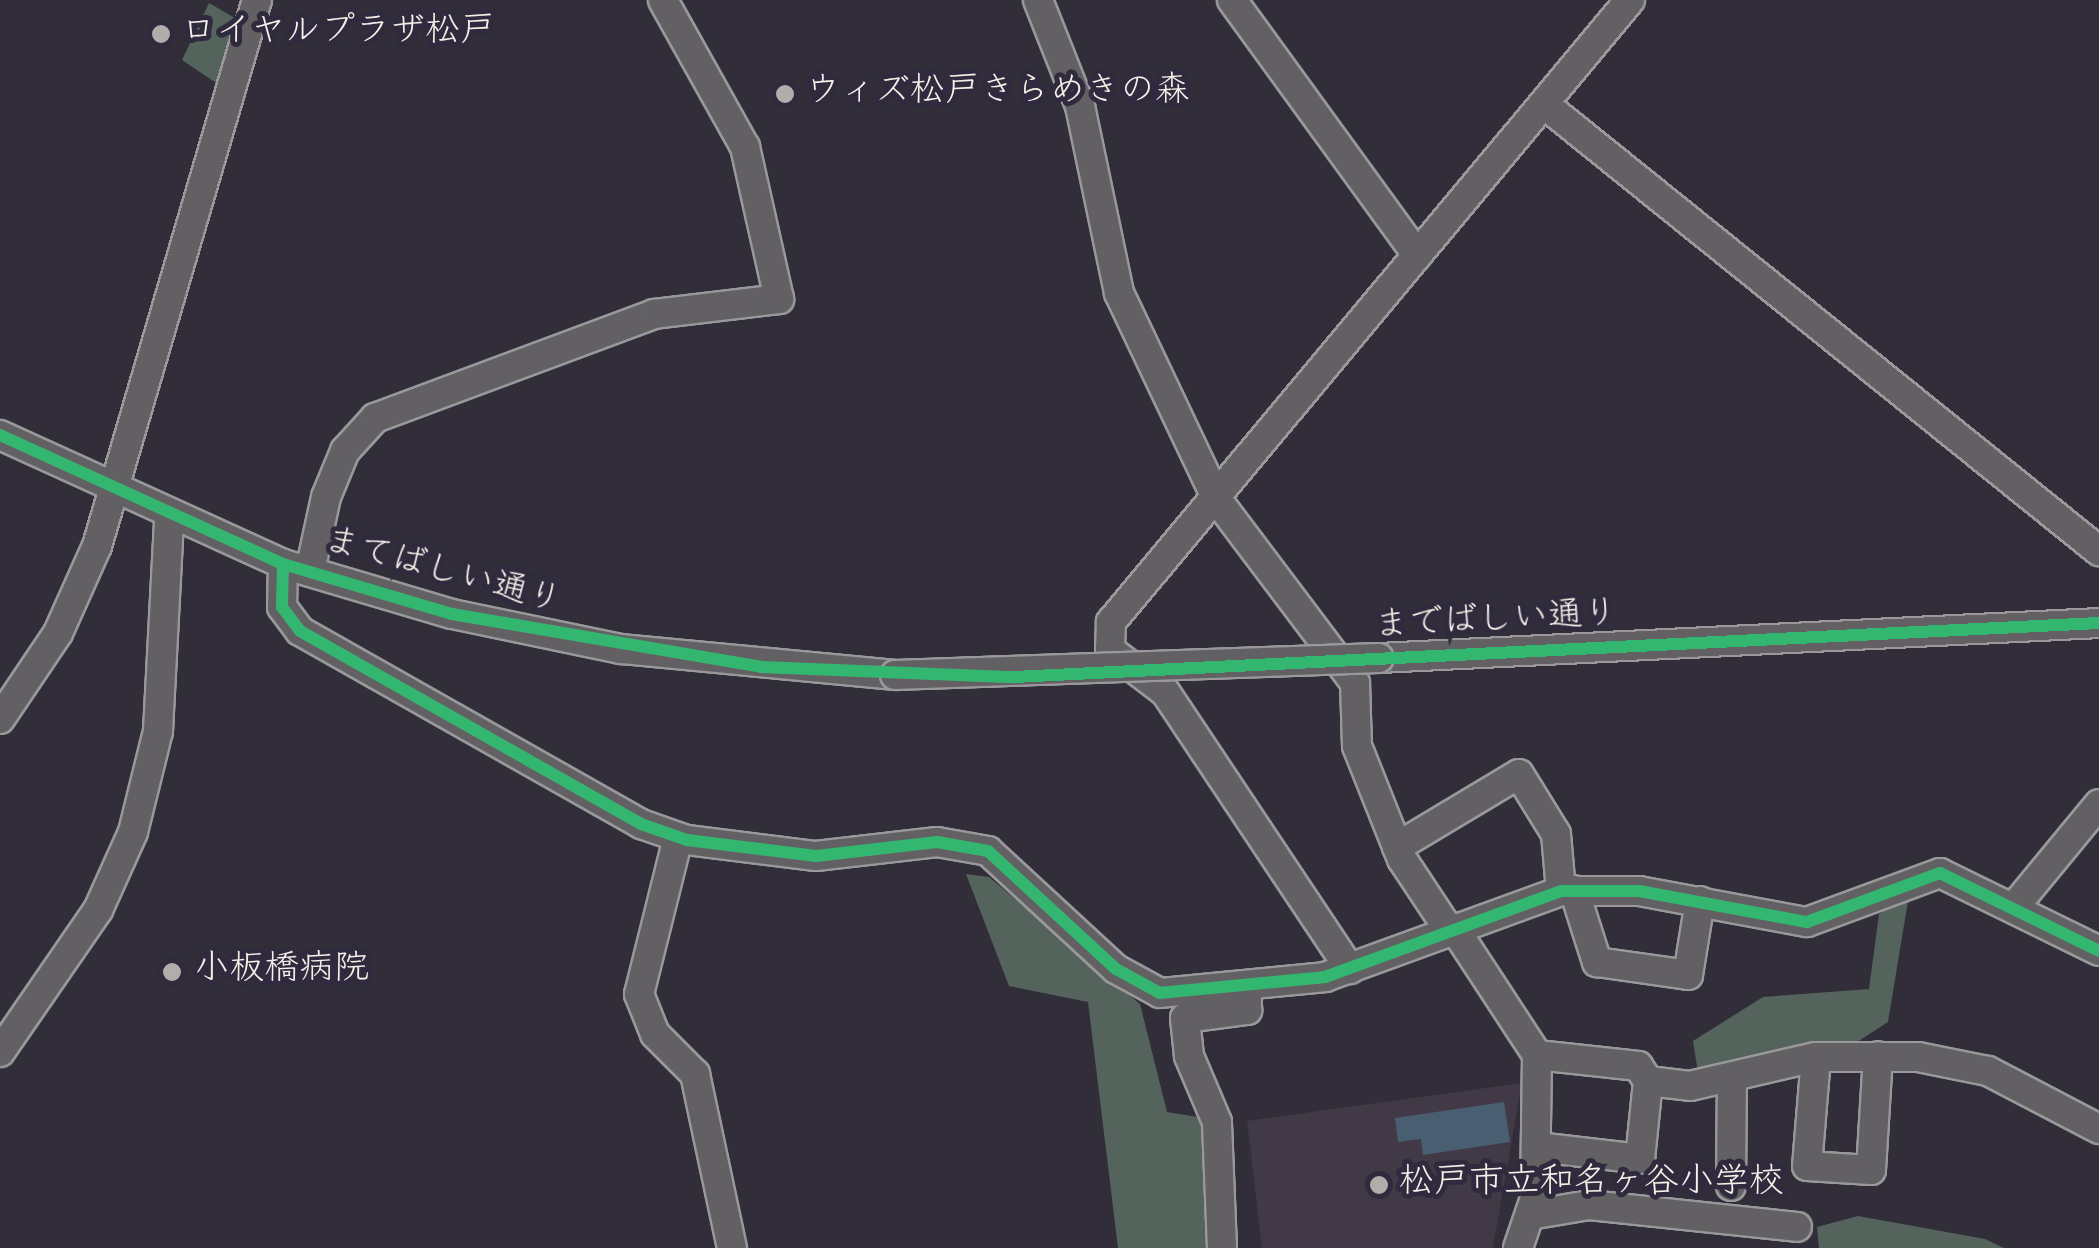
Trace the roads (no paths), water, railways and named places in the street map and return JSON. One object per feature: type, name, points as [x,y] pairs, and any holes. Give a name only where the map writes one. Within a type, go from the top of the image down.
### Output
[{"type":"street","points":[[0,718],[78,593],[112,493],[257,0]]},
{"type":"street","points":[[663,0],[745,146],[779,299],[654,314],[375,418],[339,466],[296,567],[282,607],[300,631],[678,838],[816,856],[961,843],[1002,860],[1136,984],[1175,994],[1247,990],[1350,969],[1452,929],[1568,891],[1700,901],[1807,922],[1940,873],[2016,906],[2099,951]]},
{"type":"street","points":[[1038,0],[1080,106],[1119,293],[1217,498],[1355,683],[1357,746],[1396,847],[1537,1056],[1537,1148],[1530,1214],[1518,1248]]},
{"type":"street","points":[[1232,0],[1418,256]]},
{"type":"street","points":[[1350,969],[1165,692],[1110,650],[1110,622],[1630,0]]},
{"type":"street","points":[[1544,104],[2099,551]]},
{"type":"street","name":"まてばしい通り","points":[[0,435],[168,518],[296,567],[620,649],[896,675]]},
{"type":"street","points":[[0,1052],[81,938],[133,832],[158,731],[168,518]]},
{"type":"street","name":"までばしい通り","points":[[896,675],[1380,658],[2099,623]]},
{"type":"street","points":[[1396,847],[1518,774],[1556,834],[1568,891],[1597,962],[1688,976],[1700,901]]},
{"type":"street","points":[[2016,906],[2099,804]]},
{"type":"street","points":[[678,838],[639,994],[655,1034],[695,1074],[732,1248]]},
{"type":"street","points":[[1222,1248],[1217,1122],[1189,1056],[1185,1018],[1247,1010],[1247,990]]},
{"type":"street","points":[[1537,1056],[1638,1066],[1648,1082],[1640,1160],[1537,1148]]},
{"type":"street","points":[[1648,1082],[1732,1080],[1816,1058],[1878,1056],[1988,1071],[2099,1130]]},
{"type":"street","points":[[1816,1058],[1806,1166],[1871,1170],[1878,1056]]},
{"type":"street","points":[[1731,1186],[1732,1080]]},
{"type":"street","points":[[1530,1214],[1589,1205],[1797,1227]]},
{"type":"water","points":[[1504,1102],[1510,1142],[1423,1155],[1421,1139],[1398,1142],[1395,1118]]},
{"type":"place","name":"ロイヤルプラザ松戸","points":[[161,34]]},
{"type":"place","name":"ウィズ松戸きらめきの森","points":[[785,94]]},
{"type":"place","name":"小板橋病院","points":[[172,972]]},
{"type":"place","name":"松戸市立和名ヶ谷小学校","points":[[1379,1185]]}]
